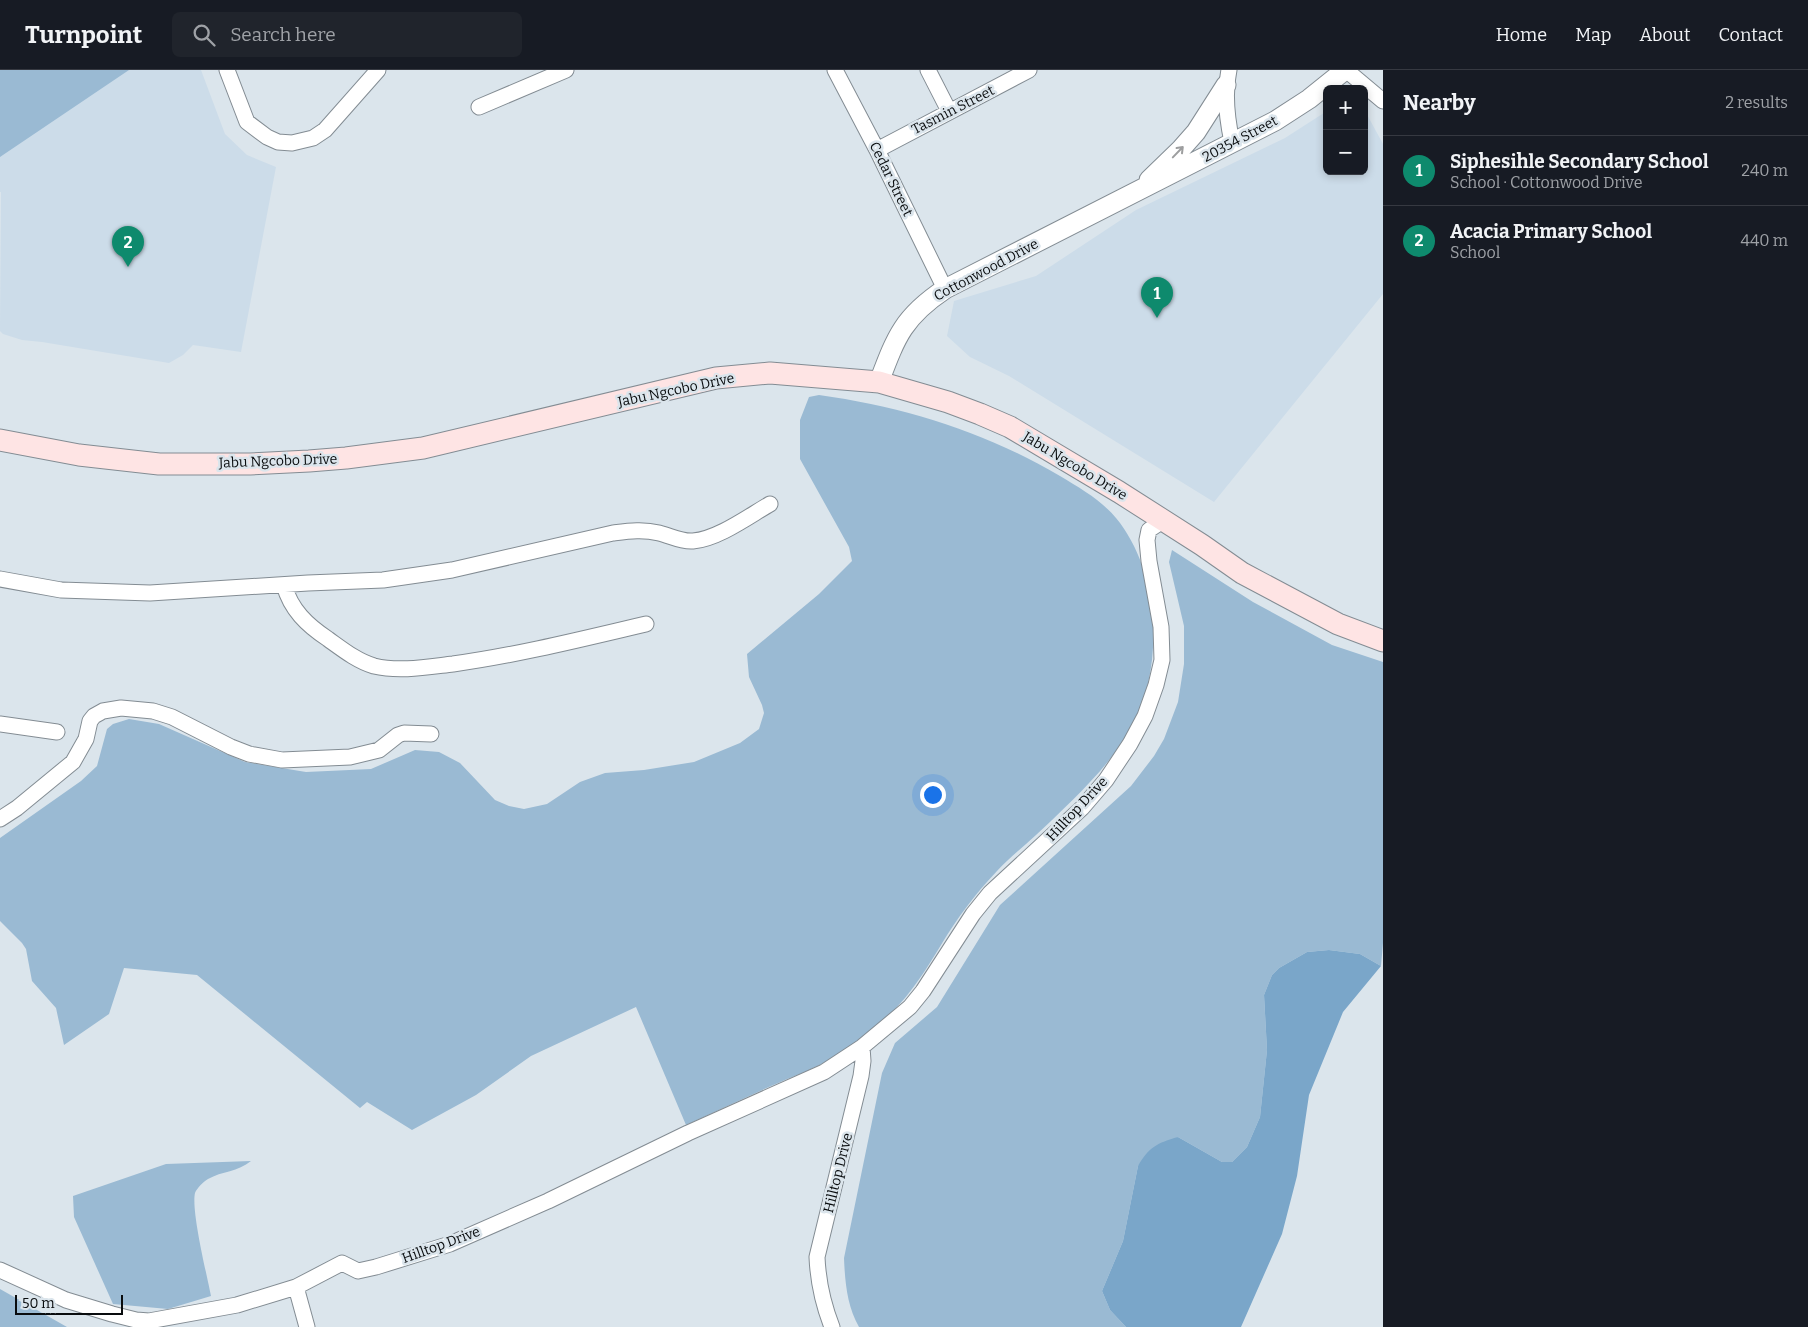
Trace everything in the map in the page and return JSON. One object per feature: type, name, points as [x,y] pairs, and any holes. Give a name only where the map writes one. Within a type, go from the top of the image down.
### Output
[{"type":"main road","name":"Jabu Ngcobo Drive","points":[[0,440],[79,455],[160,464],[250,464],[337,459],[423,448],[716,378],[770,373],[879,382],[948,402],[1010,428],[1072,463],[1164,520],[1242,573],[1338,624],[1383,641]]},
{"type":"street","points":[[227,70],[247,122],[266,137],[278,142],[292,143],[313,138],[324,130],[378,70]]},
{"type":"street","points":[[479,107],[566,70]]},
{"type":"street","name":"Cedar Street","points":[[835,70],[877,150],[945,289]]},
{"type":"street","points":[[928,70],[949,111]]},
{"type":"street","name":"Tasmin Street","points":[[877,150],[1029,70]]},
{"type":"street","points":[[1345,70],[1383,101]]},
{"type":"street","name":"20354 Street","points":[[1129,197],[1275,121],[1309,99],[1345,70]]},
{"type":"street","points":[[1227,77],[1229,126],[1232,142]]},
{"type":"street","points":[[1129,197],[1158,172],[1196,132],[1227,77]]},
{"type":"street","name":"Cottonwood Drive","points":[[879,382],[899,332],[914,312],[945,289],[1129,197]]},
{"type":"street","points":[[0,579],[61,590],[150,593],[383,580],[452,570],[613,533],[637,530],[659,533],[677,539],[699,540],[724,530],[770,504]]},
{"type":"street","name":"Hilltop Drive","points":[[0,1270],[66,1300],[120,1316],[150,1321],[236,1305],[296,1287],[342,1264],[358,1271],[459,1240],[548,1201],[688,1133],[824,1072],[862,1047],[910,1007],[973,914],[990,893],[1082,808],[1106,780],[1130,744],[1145,716],[1156,685],[1162,660],[1161,627],[1147,540],[1149,530],[1164,520]]},
{"type":"street","points":[[284,585],[290,602],[306,624],[359,660],[374,666],[391,668],[421,668],[525,652],[646,624]]},
{"type":"street","points":[[0,819],[18,808],[73,762],[83,745],[90,721],[94,716],[103,711],[121,708],[153,711],[172,717],[230,747],[249,754],[282,760],[358,755],[379,750],[398,735],[404,733],[432,734]]},
{"type":"street","points":[[0,724],[57,732]]},
{"type":"street","name":"Hilltop Drive","points":[[832,1327],[825,1309],[818,1276],[817,1257],[861,1076],[862,1047]]},
{"type":"street","points":[[296,1287],[307,1327]]},
{"type":"shaded area","points":[[0,70],[201,70],[225,134],[247,155],[276,167],[241,352],[193,345],[183,355],[169,363],[22,340],[3,334],[0,331]]},
{"type":"shaded area","points":[[0,70],[129,70],[0,157]]},
{"type":"shaded area","points":[[1323,114],[1323,175],[1368,175],[1368,116],[1383,144],[1383,294],[1214,502],[1009,376],[970,357],[947,336],[954,301],[1036,276],[1136,210],[1285,138]]},
{"type":"shaded area","points":[[819,395],[913,414],[973,434],[1032,460],[1083,490],[1110,512],[1124,528],[1137,553],[1147,580],[1152,607],[1152,664],[1146,692],[1136,719],[1120,746],[1086,786],[1006,862],[982,888],[967,906],[910,992],[872,1030],[827,1061],[686,1125],[636,1007],[531,1056],[476,1095],[412,1130],[367,1102],[360,1108],[197,975],[124,968],[109,1014],[64,1045],[56,1008],[32,981],[26,949],[0,921],[0,838],[81,781],[97,766],[107,729],[113,724],[129,719],[159,724],[245,762],[306,772],[371,769],[415,750],[439,752],[460,763],[495,800],[509,806],[524,809],[547,804],[580,782],[605,773],[644,770],[694,762],[740,743],[759,729],[764,713],[749,677],[747,654],[819,594],[852,561],[849,547],[800,459],[800,420],[809,397]]},
{"type":"shaded area","points":[[1172,550],[1253,602],[1332,645],[1383,662],[1383,943],[1381,966],[1360,954],[1329,950],[1307,952],[1279,968],[1272,975],[1264,995],[1267,1050],[1260,1117],[1247,1147],[1232,1162],[1222,1162],[1178,1137],[1138,1166],[1123,1241],[1102,1291],[1110,1310],[1126,1327],[859,1327],[849,1302],[844,1258],[882,1073],[895,1043],[937,1007],[1000,905],[1131,786],[1154,756],[1164,739],[1178,702],[1184,664],[1184,626],[1169,562]]},
{"type":"shaded area","points":[[1329,950],[1360,954],[1381,966],[1343,1012],[1309,1095],[1297,1176],[1282,1234],[1241,1327],[1126,1327],[1110,1310],[1102,1291],[1123,1241],[1138,1166],[1146,1154],[1154,1147],[1164,1141],[1178,1137],[1222,1162],[1232,1162],[1247,1147],[1260,1117],[1267,1050],[1264,995],[1272,975],[1279,968],[1307,952]]},
{"type":"shaded area","points":[[251,1161],[246,1165],[208,1179],[200,1185],[195,1193],[194,1202],[197,1228],[211,1296],[168,1309],[113,1304],[74,1217],[73,1196],[166,1164]]},
{"type":"shaded area","points":[[0,1289],[67,1327],[0,1327]]},
{"type":"place","name":"Acacia Primary School","points":[[128,267]]},
{"type":"place","name":"Siphesihle Secondary School","points":[[1157,318]]}]
